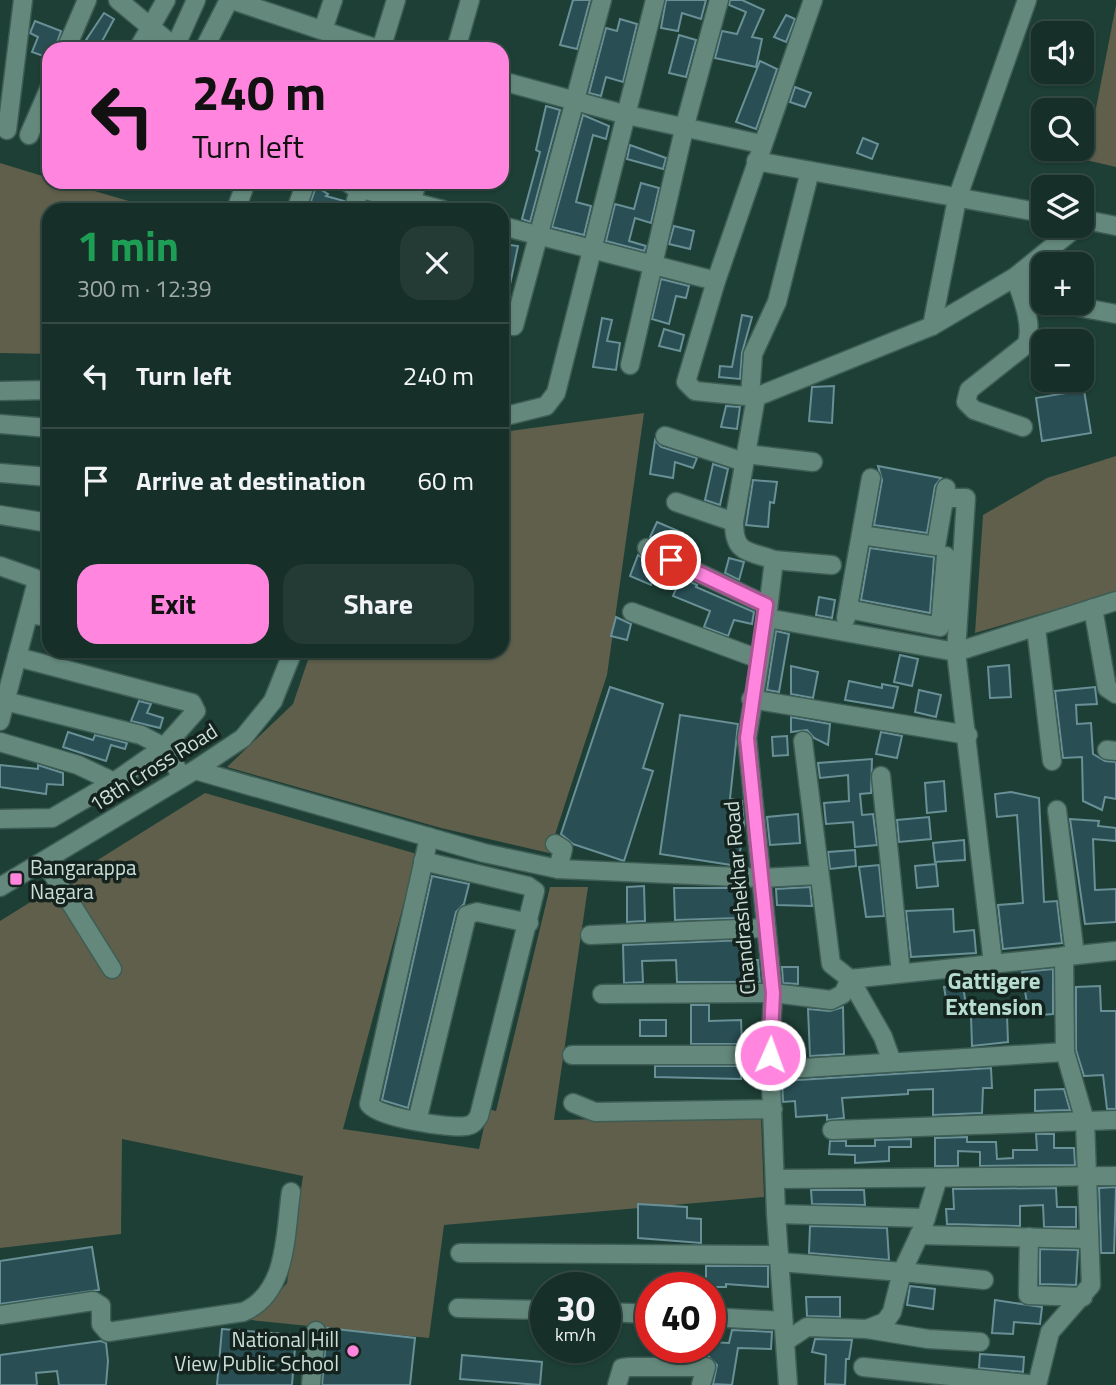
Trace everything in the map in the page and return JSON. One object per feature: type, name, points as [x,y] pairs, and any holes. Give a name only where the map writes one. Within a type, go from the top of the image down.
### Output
[{"type":"street","points":[[7,130],[23,0]]},
{"type":"street","points":[[69,42],[87,0]]},
{"type":"street","points":[[118,0],[169,42]]},
{"type":"street","points":[[141,42],[166,0]]},
{"type":"street","points":[[178,42],[196,0]]},
{"type":"street","points":[[208,42],[230,0],[286,8],[323,30],[358,42]]},
{"type":"street","points":[[323,30],[333,0]]},
{"type":"street","points":[[381,42],[396,0]]},
{"type":"street","points":[[458,42],[470,0]]},
{"type":"street","points":[[514,326],[577,101],[602,0]]},
{"type":"street","points":[[509,415],[546,406],[556,393],[655,0]]},
{"type":"street","points":[[630,365],[685,125],[719,0]]},
{"type":"street","points":[[813,0],[716,281],[686,382],[695,391],[753,397],[932,326],[1019,274],[1064,238]]},
{"type":"street","points":[[932,326],[957,199],[1027,0]]},
{"type":"street","points":[[509,82],[627,115],[685,125],[810,171],[1031,211]]},
{"type":"street","points":[[29,135],[42,105]]},
{"type":"street","points":[[810,171],[776,302],[753,354],[753,397],[734,522],[734,539],[738,547],[774,560],[832,565]]},
{"type":"street","points":[[364,189],[402,203]]},
{"type":"street","points":[[1094,224],[1116,226]]},
{"type":"street","points":[[509,228],[716,281]]},
{"type":"street","points":[[1019,274],[1031,286]]},
{"type":"street","points":[[1019,274],[1030,334],[1027,344],[969,390],[966,402],[974,410],[1023,426]]},
{"type":"street","points":[[1094,310],[1116,314]]},
{"type":"street","points":[[0,391],[42,390]]},
{"type":"street","points":[[0,424],[42,427]]},
{"type":"street","points":[[665,436],[745,458],[813,462]]},
{"type":"street","points":[[0,473],[42,476]]},
{"type":"street","points":[[844,632],[871,478]]},
{"type":"street","points":[[861,535],[936,546],[945,493],[966,498],[953,580],[950,623],[968,736],[993,963]]},
{"type":"street","points":[[676,502],[734,522]]},
{"type":"street","points":[[0,515],[42,522]]},
{"type":"street","points":[[647,548],[767,611],[844,632],[956,652],[1116,601]]},
{"type":"street","points":[[946,556],[953,580]]},
{"type":"street","name":"Chandrashekhar Road","points":[[774,560],[744,738],[773,993],[771,1063],[777,1179],[776,1214],[788,1385]]},
{"type":"street","points":[[0,566],[41,578],[0,721]]},
{"type":"street","points":[[848,608],[939,628],[950,623]]},
{"type":"street","points":[[1093,608],[1107,688],[1116,694]]},
{"type":"street","points":[[632,612],[759,659]]},
{"type":"street","points":[[29,614],[42,616]]},
{"type":"street","points":[[912,644],[914,623]]},
{"type":"street","points":[[1036,628],[1052,761]]},
{"type":"street","points":[[0,819],[52,818],[114,782],[164,747],[196,711],[196,706],[192,703],[18,657]]},
{"type":"street","name":"18th Cross Road","points":[[0,887],[45,862],[243,738],[273,701],[290,658]]},
{"type":"street","points":[[751,699],[968,736]]},
{"type":"street","points":[[5,701],[122,729],[164,747],[188,774],[558,869],[761,878],[818,876]]},
{"type":"street","points":[[803,741],[831,964],[850,979],[883,1037],[892,1062]]},
{"type":"street","points":[[0,742],[78,765],[114,782]]},
{"type":"street","points":[[881,776],[901,973]]},
{"type":"street","points":[[863,1367],[1037,1385],[1050,1332],[1091,1286],[1085,1121],[1065,1052],[1069,956],[1057,810]]},
{"type":"street","points":[[428,862],[532,889],[536,897],[479,1116],[475,1123],[465,1126],[417,1121],[376,1112],[369,1104],[433,839]]},
{"type":"street","points":[[555,844],[563,849],[558,869]]},
{"type":"street","points":[[45,862],[112,969]]},
{"type":"street","points":[[417,1121],[467,915],[477,912],[529,922]]},
{"type":"street","points":[[590,935],[766,928]]},
{"type":"street","points":[[850,979],[1116,951]]},
{"type":"street","points":[[602,994],[773,993],[831,1000],[843,995],[850,979]]},
{"type":"street","points":[[572,1055],[771,1063],[892,1062],[1065,1052]]},
{"type":"street","points":[[573,1103],[595,1112],[773,1109]]},
{"type":"street","points":[[832,1130],[1116,1120]]},
{"type":"street","points":[[777,1179],[1116,1176]]},
{"type":"street","points":[[867,1329],[885,1322],[892,1312],[902,1272],[926,1218],[938,1178]]},
{"type":"street","points":[[0,1315],[93,1301],[101,1306],[102,1324],[108,1332],[243,1312],[251,1308],[277,1278],[291,1192]]},
{"type":"street","points":[[776,1214],[926,1218]]},
{"type":"street","points":[[919,1236],[1089,1239]]},
{"type":"street","points":[[1029,1237],[1028,1295],[1083,1297]]},
{"type":"street","points":[[460,1253],[780,1259],[984,1280]]},
{"type":"street","points":[[458,1308],[530,1310]]},
{"type":"street","points":[[726,1318],[783,1321]]},
{"type":"street","points":[[786,1341],[807,1327],[867,1329],[928,1339],[980,1342]]},
{"type":"street","points":[[311,1385],[316,1331]]},
{"type":"street","points":[[617,1385],[622,1368],[706,1367],[701,1385]]},
{"type":"green space","points":[[1116,5],[1116,167],[1090,161],[1094,161],[1094,119]]},
{"type":"green space","points":[[0,163],[42,176],[42,189],[88,189],[135,203],[42,203],[42,354],[0,353]]},
{"type":"green space","points":[[644,413],[607,675],[549,853],[441,828],[227,767],[293,704],[309,658],[509,658],[509,431]]},
{"type":"green space","points":[[1116,456],[1116,592],[975,633],[983,515],[1047,478]]},
{"type":"green space","points":[[205,793],[417,854],[343,1129],[479,1149],[488,1109],[496,1111],[550,887],[588,887],[554,1120],[761,1116],[764,1197],[444,1225],[429,1338],[200,1315],[273,1299],[287,1283],[303,1176],[122,1139],[121,1234],[0,1248],[0,921]]},
{"type":"building","points":[[573,0],[590,0],[577,49],[560,45]]},
{"type":"building","points":[[666,0],[706,0],[701,19],[682,13],[678,31],[661,28]]},
{"type":"building","points":[[730,0],[742,0],[764,10],[752,37],[762,39],[756,67],[715,58],[722,31],[737,34],[746,12],[729,5]]},
{"type":"building","points":[[104,13],[114,19],[102,42],[86,40]]},
{"type":"building","points":[[786,15],[795,19],[786,42],[774,37]]},
{"type":"building","points":[[620,19],[637,24],[623,82],[606,77],[601,96],[589,93],[606,28],[617,31]]},
{"type":"building","points":[[35,21],[61,31],[57,42],[42,42],[42,56],[32,52],[38,37],[30,33]]},
{"type":"building","points":[[679,35],[696,40],[686,77],[669,73]]},
{"type":"building","points":[[760,61],[777,69],[756,129],[736,122]]},
{"type":"building","points":[[795,87],[811,93],[805,107],[790,102]]},
{"type":"building","points":[[546,106],[560,110],[530,222],[522,219],[540,152],[536,150]]},
{"type":"building","points":[[583,115],[609,126],[606,139],[593,135],[576,202],[591,206],[584,235],[552,227]]},
{"type":"building","points":[[863,138],[878,144],[872,159],[857,153]]},
{"type":"building","points":[[630,145],[666,158],[663,169],[627,159]]},
{"type":"building","points":[[641,183],[659,188],[651,223],[635,218],[629,241],[646,246],[644,251],[606,241],[615,204],[634,209]]},
{"type":"building","points":[[315,189],[319,189],[328,194],[326,196],[344,201],[314,203],[311,201]]},
{"type":"building","points":[[674,226],[694,231],[690,249],[669,244]]},
{"type":"building","points":[[509,245],[518,246],[509,289]]},
{"type":"building","points":[[661,279],[689,286],[686,298],[676,296],[669,324],[652,319]]},
{"type":"building","points":[[742,315],[752,317],[742,353],[740,379],[719,377],[720,366],[732,367]]},
{"type":"building","points":[[602,318],[612,320],[607,341],[620,343],[616,370],[593,367]]},
{"type":"building","points":[[664,329],[684,335],[680,351],[659,346]]},
{"type":"building","points":[[834,386],[832,423],[809,421],[812,387]]},
{"type":"building","points":[[1084,392],[1091,433],[1042,441],[1036,398]]},
{"type":"building","points":[[726,406],[740,407],[737,429],[721,427]]},
{"type":"building","points":[[655,440],[661,447],[697,458],[693,468],[675,462],[673,478],[650,474]]},
{"type":"building","points":[[713,464],[728,469],[720,505],[705,500]]},
{"type":"building","points":[[878,466],[941,478],[935,486],[927,533],[874,525],[882,480]]},
{"type":"building","points":[[753,480],[777,482],[774,503],[770,502],[768,527],[746,525]]},
{"type":"building","points":[[657,522],[683,533],[676,549],[650,537]]},
{"type":"building","points":[[870,548],[934,557],[930,613],[861,600]]},
{"type":"building","points":[[638,555],[658,566],[651,585],[630,576]]},
{"type":"building","points":[[729,558],[744,562],[739,580],[725,573]]},
{"type":"building","points":[[681,577],[697,585],[696,587],[754,612],[752,624],[734,620],[728,636],[704,627],[710,611],[673,596]]},
{"type":"building","points":[[819,597],[835,600],[832,618],[816,615]]},
{"type":"building","points":[[616,617],[631,624],[627,640],[611,636]]},
{"type":"building","points":[[776,631],[789,634],[779,692],[767,690]]},
{"type":"building","points":[[900,655],[918,659],[912,686],[894,682]]},
{"type":"building","points":[[1009,665],[1011,697],[990,698],[988,667]]},
{"type":"building","points":[[791,666],[818,672],[813,698],[791,694]]},
{"type":"building","points":[[849,681],[882,688],[882,684],[898,687],[893,708],[845,700]]},
{"type":"building","points":[[610,687],[663,704],[643,768],[653,771],[624,861],[573,844],[561,834]]},
{"type":"building","points":[[1095,687],[1097,704],[1076,705],[1077,724],[1091,723],[1093,754],[1105,761],[1116,762],[1116,799],[1105,797],[1102,810],[1083,801],[1082,757],[1063,758],[1055,691]]},
{"type":"building","points":[[919,690],[941,695],[936,717],[915,712]]},
{"type":"building","points":[[139,701],[151,704],[147,713],[163,718],[160,728],[131,721]]},
{"type":"building","points":[[680,715],[738,724],[730,799],[742,801],[744,824],[738,866],[660,854]]},
{"type":"building","points":[[791,717],[830,724],[828,745],[814,738],[807,730],[791,732]]},
{"type":"building","points":[[68,732],[93,740],[95,735],[127,743],[125,749],[111,745],[106,761],[63,747]]},
{"type":"building","points":[[881,732],[902,736],[897,758],[876,754]]},
{"type":"building","points":[[787,736],[788,755],[773,756],[772,737]]},
{"type":"building","points":[[872,759],[871,793],[860,794],[862,815],[873,814],[877,845],[855,847],[853,822],[826,824],[824,803],[849,801],[848,775],[820,778],[818,763]]},
{"type":"building","points":[[0,765],[38,769],[38,765],[63,773],[63,785],[47,784],[46,794],[0,787]]},
{"type":"building","points":[[944,781],[946,811],[927,813],[925,783]]},
{"type":"building","points":[[1011,792],[1039,798],[1044,902],[1057,901],[1062,943],[1003,949],[998,905],[1023,903],[1017,815],[997,817],[995,794]]},
{"type":"building","points":[[798,814],[800,843],[770,845],[767,817]]},
{"type":"building","points":[[929,817],[931,839],[899,842],[897,820]]},
{"type":"building","points":[[1070,819],[1099,821],[1098,826],[1116,828],[1116,841],[1093,839],[1095,890],[1116,889],[1116,922],[1085,924]]},
{"type":"building","points":[[964,840],[965,860],[935,862],[933,843]]},
{"type":"building","points":[[855,850],[856,866],[830,869],[828,852]]},
{"type":"building","points":[[936,864],[938,886],[917,888],[915,866]]},
{"type":"building","points":[[879,865],[884,916],[866,917],[859,867]]},
{"type":"building","points":[[432,876],[469,884],[464,904],[456,912],[408,1108],[382,1100]]},
{"type":"building","points":[[644,886],[645,921],[627,922],[627,887]]},
{"type":"building","points":[[810,887],[812,906],[777,905],[776,889]]},
{"type":"building","points":[[674,888],[739,888],[739,918],[675,920]]},
{"type":"building","points":[[953,909],[954,932],[974,930],[976,953],[911,957],[906,911]]},
{"type":"building","points":[[746,940],[747,960],[758,960],[760,982],[677,982],[676,960],[642,961],[643,982],[624,983],[623,945]]},
{"type":"building","points":[[782,967],[798,967],[798,984],[783,983]]},
{"type":"building","points":[[1053,969],[1053,1014],[1029,1016],[1022,972]]},
{"type":"building","points":[[963,985],[967,1013],[949,1016],[944,987]]},
{"type":"building","points":[[1100,986],[1101,1011],[1116,1011],[1116,1109],[1107,1109],[1103,1075],[1084,1076],[1076,1050],[1076,987]]},
{"type":"building","points":[[691,1005],[709,1005],[709,1021],[741,1020],[742,1044],[691,1044]]},
{"type":"building","points":[[843,1007],[844,1054],[810,1056],[808,1009],[830,1011]]},
{"type":"building","points":[[1007,1015],[1008,1042],[972,1046],[971,1016]]},
{"type":"building","points":[[640,1020],[666,1020],[666,1036],[640,1036]]},
{"type":"building","points":[[655,1066],[741,1066],[741,1079],[655,1077]]},
{"type":"building","points":[[991,1068],[992,1088],[983,1088],[982,1113],[933,1115],[933,1089],[908,1090],[908,1094],[842,1098],[844,1118],[827,1120],[827,1115],[796,1117],[795,1101],[783,1102],[782,1081]]},
{"type":"building","points":[[1064,1089],[1070,1110],[1035,1111],[1035,1090]]},
{"type":"building","points":[[1036,1134],[1054,1134],[1054,1148],[1074,1148],[1075,1165],[980,1166],[980,1152],[958,1151],[958,1166],[935,1166],[935,1138],[967,1137],[967,1142],[996,1142],[997,1159],[1013,1158],[1013,1150],[1037,1150]]},
{"type":"building","points":[[911,1139],[911,1147],[889,1147],[889,1161],[855,1163],[855,1155],[829,1154],[830,1141],[846,1141],[846,1146],[875,1146],[875,1140]]},
{"type":"building","points":[[1116,1187],[1114,1253],[1101,1253],[1099,1188]]},
{"type":"building","points":[[1056,1188],[1057,1207],[1076,1207],[1076,1227],[1044,1227],[1043,1205],[1020,1206],[1020,1226],[947,1224],[946,1209],[954,1209],[953,1189]]},
{"type":"building","points":[[811,1190],[864,1190],[865,1205],[812,1204]]},
{"type":"building","points":[[638,1204],[687,1207],[687,1218],[701,1219],[701,1243],[638,1238]]},
{"type":"building","points":[[810,1226],[887,1228],[889,1260],[809,1253]]},
{"type":"building","points":[[92,1247],[99,1290],[0,1304],[0,1261]]},
{"type":"building","points":[[1040,1249],[1078,1250],[1076,1285],[1040,1284]]},
{"type":"building","points":[[706,1266],[768,1266],[768,1287],[726,1284],[726,1272],[706,1272]]},
{"type":"building","points":[[910,1286],[935,1289],[933,1309],[907,1305]]},
{"type":"building","points":[[806,1297],[840,1297],[840,1317],[807,1316]]},
{"type":"building","points":[[995,1300],[1042,1307],[1040,1324],[1014,1322],[1013,1334],[992,1333]]},
{"type":"building","points":[[327,1328],[415,1338],[410,1385],[322,1385]]},
{"type":"building","points":[[222,1329],[296,1335],[292,1385],[217,1385]]},
{"type":"building","points":[[732,1330],[772,1332],[771,1349],[738,1348],[732,1385],[713,1384],[717,1365],[715,1363],[726,1363],[726,1343],[729,1343]]},
{"type":"building","points":[[815,1339],[852,1340],[849,1359],[846,1359],[845,1385],[825,1384],[826,1355],[812,1352]]},
{"type":"building","points":[[101,1341],[106,1343],[106,1385],[59,1385],[57,1371],[36,1373],[37,1385],[0,1385],[0,1355]]},
{"type":"building","points":[[980,1354],[1024,1357],[1023,1372],[979,1368]]},
{"type":"building","points":[[462,1355],[542,1363],[540,1385],[460,1379]]},
{"type":"place","name":"Bangarappa Nagara","points":[[16,879]]},
{"type":"place","name":"National Hill View Public School","points":[[353,1351]]},
{"type":"district","name":"Gattigere Extension","points":[[994,993]]},
{"type":"route","points":[[671,560],[766,605],[767,618],[751,699],[747,738],[773,993],[770,1055]]}]
